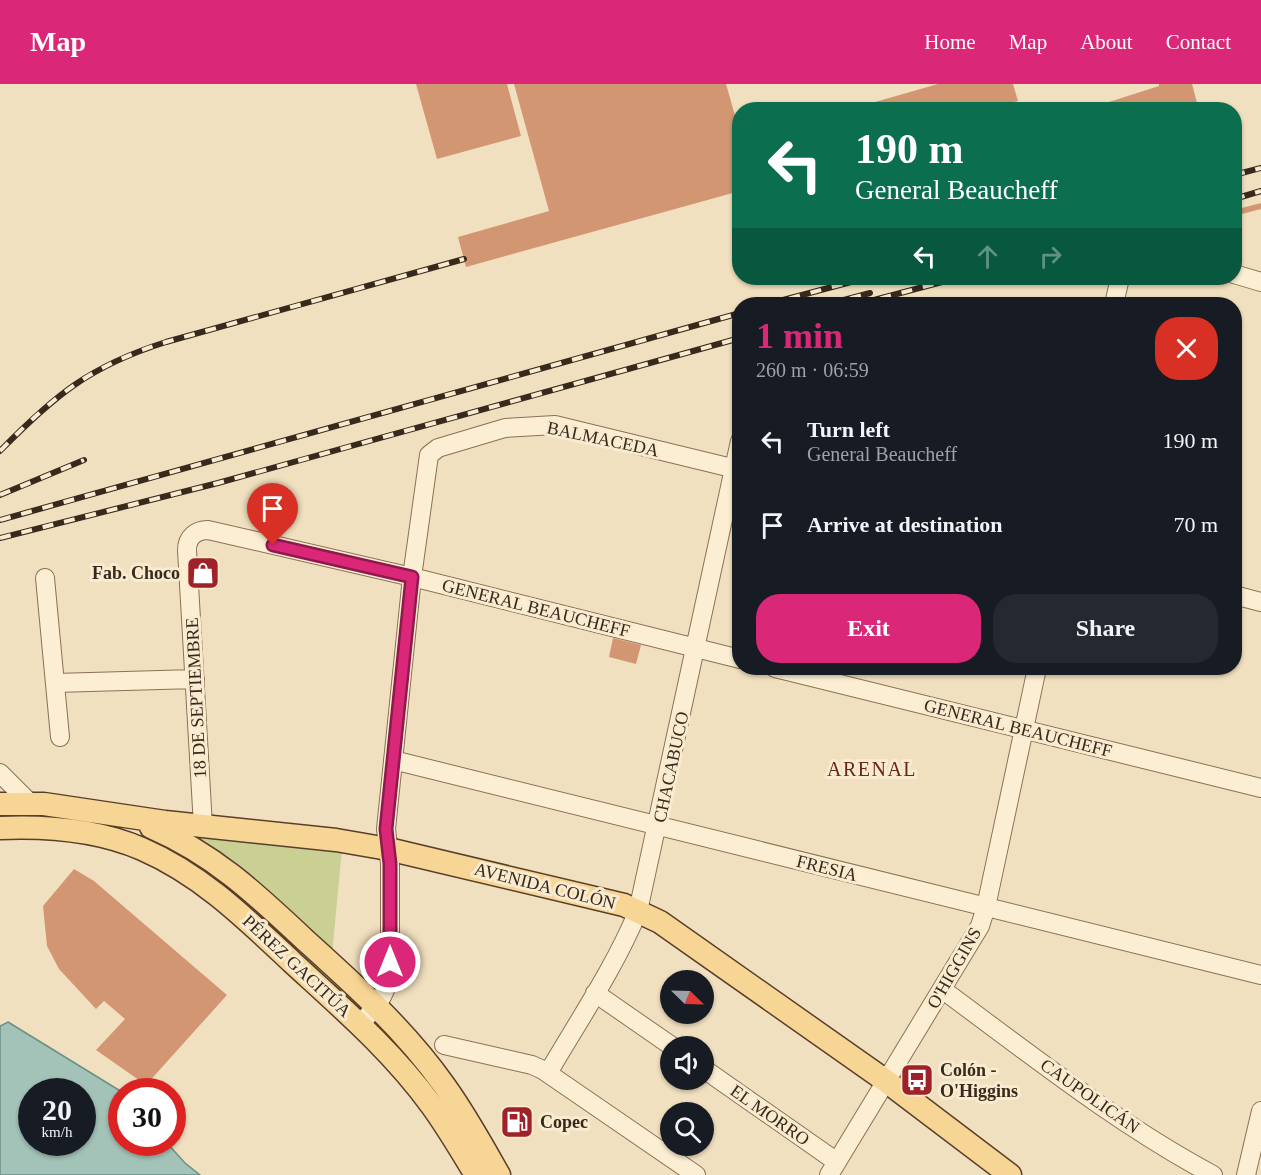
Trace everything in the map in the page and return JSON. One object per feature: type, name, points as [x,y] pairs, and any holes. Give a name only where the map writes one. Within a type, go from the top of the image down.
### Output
[{"type":"main road","name":"AVENIDA COLÓN","points":[[0,804],[30,803],[203,826],[310,836],[388,849],[638,910],[660,922],[886,1082],[1010,1175]]},
{"type":"main road","name":"PÉREZ GACITÚA","points":[[110,814],[173,837],[218,863],[263,900],[377,1007],[411,1043],[463,1113],[499,1175]]},
{"type":"main road","name":"PÉREZ GACITÚA","points":[[0,828],[63,830],[99,836],[158,856],[193,876],[233,907],[359,1025],[401,1069],[432,1106],[476,1175]]},
{"type":"street","points":[[1242,276],[1261,282]]},
{"type":"street","name":"BALMACEDA","points":[[412,577],[427,462],[432,450],[505,428],[555,425],[732,469]]},
{"type":"street","name":"CHACABUCO","points":[[548,1072],[595,993],[631,928],[638,910],[732,492]]},
{"type":"street","name":"GENERAL BEAUCHEFF","points":[[192,535],[208,530],[412,577],[732,656]]},
{"type":"street","name":"18 DE SEPTIEMBRE","points":[[192,535],[187,544],[187,550],[203,826]]},
{"type":"street","points":[[359,1025],[377,1007],[386,990],[390,973],[390,864],[386,829],[412,577]]},
{"type":"street","points":[[45,578],[60,738]]},
{"type":"street","points":[[1242,598],[1261,602]]},
{"type":"street","name":"GENERAL BEAUCHEFF","points":[[804,675],[1261,788]]},
{"type":"street","name":"O'HIGGINS","points":[[833,1168],[980,926],[986,908],[1036,675]]},
{"type":"street","points":[[55,684],[195,679]]},
{"type":"street","name":"FRESIA","points":[[393,760],[1261,975]]},
{"type":"street","points":[[3,777],[30,803]]},
{"type":"street","points":[[0,804],[6,792],[3,777]]},
{"type":"street","name":"CAUPOLICÁN","points":[[943,990],[1092,1100],[1178,1156],[1213,1175]]},
{"type":"street","points":[[595,993],[660,1038]]},
{"type":"street","points":[[444,1045],[532,1065],[548,1072],[696,1175]]},
{"type":"street","name":"EL MORRO","points":[[714,1077],[833,1168]]},
{"type":"street","points":[[1246,1175],[1261,1111]]},
{"type":"green space","points":[[201,834],[342,849],[332,955],[198,841]]},
{"type":"water","points":[[8,1022],[108,1083],[108,1156],[179,1156],[200,1175],[0,1175],[0,1026]]},
{"type":"building","points":[[416,84],[507,84],[521,136],[437,159]]},
{"type":"building","points":[[514,84],[726,84],[732,105],[732,193],[466,267],[458,237],[549,211]]},
{"type":"building","points":[[938,84],[1013,84],[1018,101],[1014,102],[875,102]]},
{"type":"building","points":[[1159,84],[1192,84],[1197,102],[1109,102],[1159,86]]},
{"type":"building","points":[[1261,203],[1261,209],[1242,214],[1242,208]]},
{"type":"building","points":[[613,638],[641,645],[636,664],[609,657]]},
{"type":"building","points":[[74,869],[94,881],[227,995],[152,1078],[136,1078],[96,1050],[125,1019],[104,1001],[96,1009],[59,969],[47,946],[43,906]]},
{"type":"railway","points":[[1242,173],[1261,168]]},
{"type":"railway","points":[[1242,197],[1261,191]]},
{"type":"railway","points":[[0,451],[38,414],[75,384],[139,351],[464,259]]},
{"type":"railway","points":[[794,297],[840,285]]},
{"type":"railway","points":[[885,297],[931,285]]},
{"type":"railway","points":[[855,297],[870,293]]},
{"type":"railway","points":[[0,520],[732,315]]},
{"type":"railway","points":[[0,538],[218,483],[732,340]]},
{"type":"railway","points":[[0,495],[84,460]]},
{"type":"place","name":"Fab. Choco","points":[[203,573]]},
{"type":"place","name":"Colón - O'Higgins","points":[[917,1080]]},
{"type":"place","name":"Copec","points":[[517,1122]]},
{"type":"district","name":"ARENAL","points":[[872,769]]},
{"type":"route","points":[[273,545],[412,577],[386,829],[390,864],[390,962]]}]
